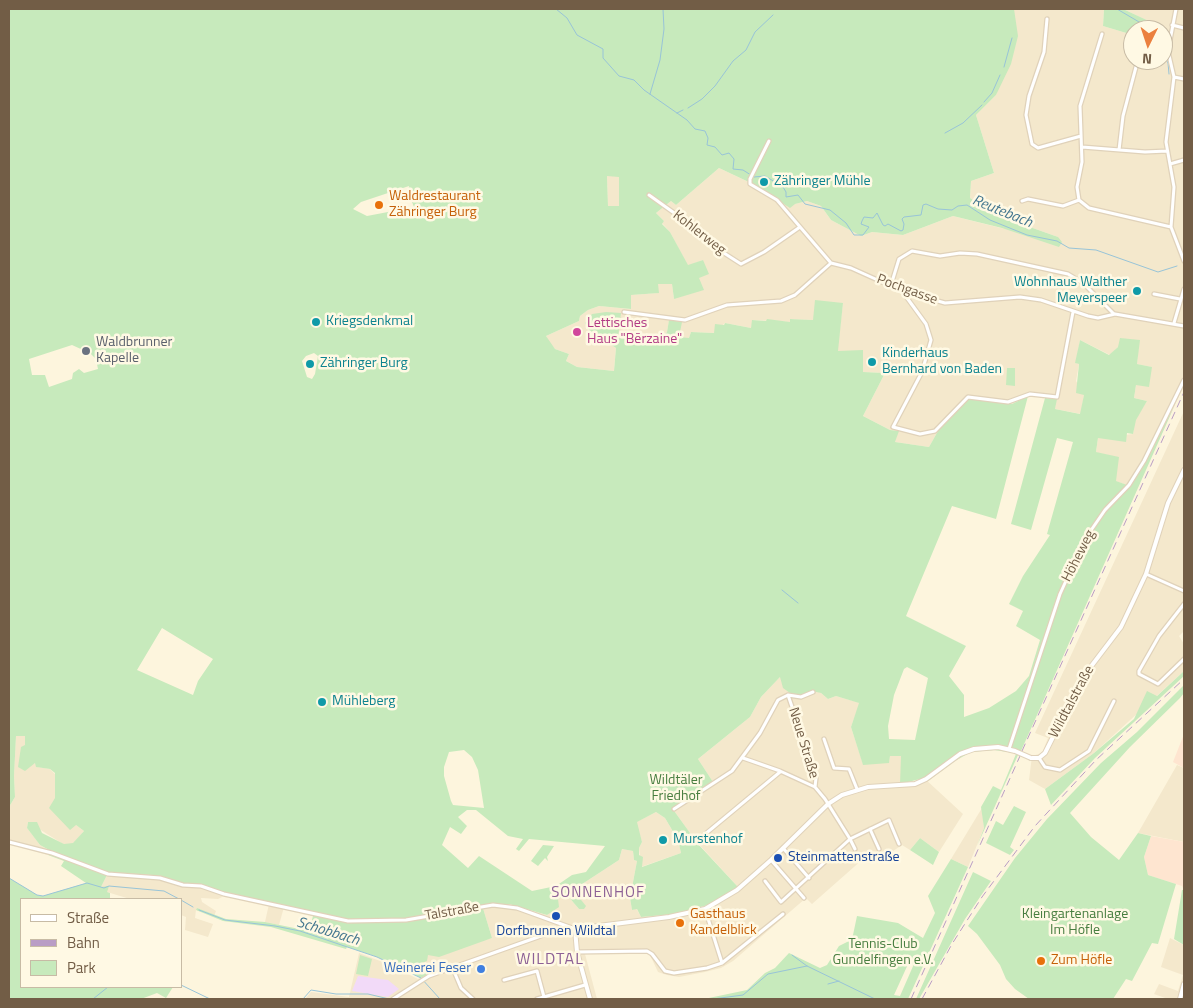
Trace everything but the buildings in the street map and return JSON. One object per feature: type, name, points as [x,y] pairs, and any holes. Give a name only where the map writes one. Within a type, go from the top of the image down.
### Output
[{"type":"street","points":[[1047,19],[1044,52],[1029,96],[1026,115],[1032,144],[1038,148],[1081,136]]},
{"type":"street","points":[[1102,34],[1082,99],[1082,162],[1077,188],[1079,200],[1089,208],[1171,226]]},
{"type":"street","points":[[1119,150],[1123,116],[1135,70]]},
{"type":"street","points":[[1172,70],[1174,77],[1167,128],[1167,151],[1174,187],[1171,226],[1184,261]]},
{"type":"street","points":[[1174,77],[1184,79]]},
{"type":"street","points":[[624,312],[685,320],[727,305],[781,301],[795,294],[830,262],[777,200],[750,184],[750,179],[770,141]]},
{"type":"street","points":[[1082,147],[1167,151]]},
{"type":"street","points":[[1170,164],[1184,160]]},
{"type":"street","name":"Kohlerweg","points":[[650,196],[690,225],[713,246],[740,264],[764,252],[800,227]]},
{"type":"street","points":[[1022,201],[1028,199],[1063,206],[1079,200]]},
{"type":"street","points":[[891,285],[899,259],[912,251],[940,256],[960,253],[978,254],[1068,274],[1083,283],[1115,314]]},
{"type":"street","name":"Pochgasse","points":[[830,262],[851,268],[902,291],[945,303],[1020,297],[1041,300],[1073,312],[1098,318],[1115,314],[1184,326]]},
{"type":"street","points":[[1174,323],[1184,289]]},
{"type":"street","points":[[902,291],[926,324],[931,340],[927,362],[893,427],[920,434],[932,433],[968,397],[1008,402],[1030,394],[1057,397],[1073,312]]},
{"type":"street","points":[[1154,294],[1180,300]]},
{"type":"street","name":"Höheweg","points":[[1009,749],[1060,594],[1086,539],[1104,510],[1129,485],[1144,462],[1184,380]]},
{"type":"street","name":"Wildtalstraße","points":[[1040,758],[1045,753],[1088,670],[1121,627],[1146,574],[1168,503],[1184,470]]},
{"type":"street","points":[[1146,574],[1184,591]]},
{"type":"street","points":[[1184,604],[1159,636],[1139,674],[1158,684],[1184,659]]},
{"type":"street","name":"Neue Straße","points":[[813,692],[800,697],[788,695],[816,778],[815,787]]},
{"type":"street","points":[[674,809],[732,771],[760,734],[778,700],[788,695]]},
{"type":"street","points":[[824,739],[834,768],[849,769],[858,789],[915,784],[926,779],[966,751],[988,747],[1009,749],[1031,758],[1040,758],[1046,767],[1057,770],[1088,751],[1114,701]]},
{"type":"street","points":[[743,758],[780,771],[815,787],[856,849]]},
{"type":"street","points":[[698,840],[780,771]]},
{"type":"street","name":"Talstraße","points":[[9,842],[45,851],[108,874],[160,878],[182,885],[201,886],[224,894],[348,921],[406,920],[493,905],[517,908],[575,929],[669,918],[705,909],[736,890],[771,860],[828,804],[858,789]]},
{"type":"street","points":[[766,882],[781,902],[850,839],[889,820],[899,844]]},
{"type":"street","points":[[869,829],[879,849]]},
{"type":"street","points":[[783,848],[809,878]]},
{"type":"street","points":[[771,860],[804,898]]},
{"type":"street","points":[[705,909],[722,963]]},
{"type":"street","points":[[577,952],[647,951],[652,954],[662,970],[668,972],[698,969],[722,963],[783,914]]},
{"type":"street","points":[[393,999],[426,978],[566,927]]},
{"type":"street","points":[[575,929],[577,952],[590,999]]},
{"type":"street","points":[[453,969],[461,988],[473,999]]},
{"type":"street","points":[[504,980],[537,971],[544,997]]},
{"type":"street","points":[[1180,999],[1184,984]]},
{"type":"street","points":[[537,999],[585,985]]},
{"type":"shaded area","points":[[1014,9],[1104,9],[1103,26],[1123,32],[1123,70],[1173,70],[1173,20],[1146,20],[1123,9],[1184,9],[1184,384],[1174,407],[1130,486],[1115,481],[1096,452],[1098,438],[1133,434],[1135,420],[1147,401],[1134,398],[1136,385],[1151,367],[1137,364],[1139,340],[1118,347],[1110,355],[1080,340],[1076,363],[1079,364],[1076,381],[1084,395],[1081,414],[1055,409],[1056,399],[1028,396],[1012,404],[1006,404],[968,399],[938,431],[929,447],[895,442],[898,431],[890,430],[863,416],[885,373],[863,372],[837,352],[843,303],[813,320],[790,319],[790,322],[753,320],[751,328],[725,323],[715,333],[691,332],[689,339],[679,337],[669,321],[667,332],[660,341],[618,338],[585,323],[589,330],[616,348],[614,371],[577,367],[566,361],[569,354],[555,349],[550,344],[546,336],[579,321],[580,316],[588,310],[599,306],[631,309],[631,295],[658,293],[658,284],[672,284],[674,299],[698,278],[703,260],[688,266],[670,232],[662,223],[664,221],[656,213],[671,201],[676,205],[719,168],[795,204],[807,201],[821,206],[831,220],[861,236],[872,232],[903,235],[953,216],[1001,228],[1058,237],[996,215],[970,198],[971,181],[994,173],[976,115],[996,95]]},
{"type":"shaded area","points":[[607,176],[619,176],[619,206],[608,206]]},
{"type":"shaded area","points":[[1184,411],[1184,631],[1179,636],[1184,644],[1184,671],[1094,753],[1045,789],[1029,780],[1032,756],[1042,753],[1048,738],[1035,733]]},
{"type":"shaded area","points":[[780,677],[821,693],[828,699],[836,696],[860,703],[851,727],[863,764],[889,762],[890,756],[902,756],[913,782],[924,778],[963,814],[939,852],[920,838],[910,850],[902,845],[884,857],[879,852],[863,859],[812,904],[806,898],[733,961],[721,968],[679,977],[658,972],[650,955],[646,953],[585,954],[597,999],[305,999],[311,992],[349,997],[359,953],[388,964],[418,979],[427,975],[422,963],[428,955],[492,938],[482,905],[509,904],[547,915],[558,899],[567,895],[579,909],[585,906],[573,890],[619,860],[622,849],[633,851],[634,860],[637,861],[630,898],[632,910],[636,908],[641,917],[695,909],[708,905],[738,887],[695,840],[672,808],[713,782],[698,759],[750,717],[761,697]]},
{"type":"shaded area","points":[[1184,734],[1184,768],[1173,762]]},
{"type":"shaded area","points":[[16,735],[26,736],[29,765],[35,763],[37,767],[50,769],[55,774],[55,798],[76,825],[84,831],[73,844],[63,844],[28,822],[27,828],[40,845],[49,850],[48,855],[9,844],[9,807],[15,797]]},
{"type":"shaded area","points":[[1177,765],[1184,768],[1184,842],[1138,833]]},
{"type":"shaded area","points":[[982,808],[984,828],[968,867],[951,859]]},
{"type":"shaded area","points":[[656,812],[665,818],[678,840],[681,853],[641,867],[639,848],[642,842],[636,822]]},
{"type":"shaded area","points":[[1151,836],[1184,842],[1184,890],[1182,886],[1148,875],[1144,857]]},
{"type":"shaded area","points":[[108,873],[152,875],[202,885],[224,893],[224,896],[218,899],[201,898],[202,902],[216,911],[214,916],[196,910],[195,918],[213,924],[208,937],[185,930],[186,917],[182,915],[182,898],[127,898],[107,892],[101,887]]},
{"type":"shaded area","points":[[269,904],[284,907],[279,925],[265,922]]},
{"type":"shaded area","points":[[1170,938],[1184,945],[1183,999],[1168,999],[1154,994],[1159,984],[1178,991],[1183,975],[1161,967]]},
{"type":"shaded area","points":[[358,976],[388,980],[399,989],[388,997],[352,991]]},
{"type":"green space","name":"Wildtäler Friedhof","points":[[9,9],[1014,9],[1018,36],[1011,64],[996,95],[976,115],[994,173],[971,181],[970,198],[996,215],[1058,237],[1062,242],[1059,247],[1002,228],[953,216],[903,235],[872,232],[861,236],[831,220],[821,206],[807,201],[795,204],[790,208],[753,184],[719,168],[676,205],[671,201],[656,213],[664,221],[662,224],[670,232],[688,265],[703,260],[709,274],[699,278],[704,290],[674,299],[672,284],[658,284],[659,293],[631,295],[631,309],[599,306],[588,310],[580,316],[579,321],[546,336],[555,349],[569,354],[566,361],[577,367],[614,371],[616,348],[589,330],[585,323],[592,314],[606,312],[621,313],[618,338],[660,341],[667,332],[669,320],[682,322],[679,337],[689,338],[691,332],[714,333],[715,324],[724,325],[725,323],[751,328],[752,320],[766,321],[767,319],[790,322],[790,319],[813,320],[815,300],[843,303],[838,351],[863,350],[863,372],[885,373],[863,416],[890,430],[899,431],[895,442],[929,447],[938,431],[968,399],[1012,404],[1028,396],[996,519],[952,506],[906,616],[966,646],[949,676],[964,695],[964,717],[989,708],[1016,691],[1029,676],[1040,640],[1016,626],[1023,611],[1009,604],[1023,576],[1050,535],[1047,534],[1073,442],[1057,438],[1031,530],[1011,524],[1045,398],[1057,399],[1055,409],[1080,414],[1084,395],[1076,393],[1079,364],[1075,363],[1080,340],[1109,355],[1118,347],[1120,338],[1140,340],[1137,364],[1152,367],[1149,387],[1136,385],[1134,398],[1147,401],[1136,420],[1133,434],[1127,433],[1126,442],[1098,438],[1096,452],[1119,457],[1116,481],[1130,486],[1174,407],[1021,751],[1016,749],[1014,753],[994,750],[971,752],[928,781],[924,778],[900,784],[901,756],[890,756],[889,763],[863,765],[851,727],[859,703],[836,696],[828,699],[821,693],[812,691],[799,696],[783,688],[780,677],[761,697],[750,717],[698,759],[713,782],[672,808],[698,844],[738,887],[708,905],[674,914],[641,917],[637,909],[632,910],[630,898],[637,861],[634,860],[633,851],[622,849],[619,860],[573,890],[586,906],[584,909],[579,909],[567,895],[558,899],[559,907],[547,915],[509,904],[482,905],[492,938],[439,957],[428,955],[427,961],[422,963],[427,975],[421,978],[377,957],[347,947],[346,949],[271,927],[223,921],[196,910],[197,908],[226,919],[265,922],[309,931],[313,916],[284,907],[224,896],[224,892],[202,885],[183,883],[152,875],[108,873],[101,887],[109,886],[107,892],[110,893],[110,898],[20,898],[20,988],[172,988],[166,998],[157,993],[141,999],[9,999],[9,878],[37,895],[43,896],[86,883],[61,866],[64,861],[48,855],[49,850],[40,845],[27,828],[28,822],[37,822],[42,833],[64,844],[73,843],[84,831],[76,825],[70,830],[49,808],[55,798],[55,773],[50,769],[36,767],[35,763],[25,771],[18,767],[21,747],[25,745],[25,736],[16,736],[15,797],[9,807]],"holes":[[[607,176],[619,177],[619,206],[608,206]],[[409,186],[408,192],[414,207],[367,216],[353,209],[361,202]],[[72,345],[83,350],[86,349],[96,359],[98,369],[84,373],[79,369],[73,373],[72,379],[49,387],[45,375],[32,375],[29,359]],[[314,353],[318,356],[315,374],[312,379],[307,377],[302,361],[306,356]],[[162,628],[213,659],[198,681],[193,695],[137,670]],[[907,667],[928,678],[915,740],[889,739],[888,726],[894,695],[904,669]],[[464,750],[472,757],[478,770],[484,808],[453,805],[444,776],[444,767],[449,752]],[[467,810],[476,810],[508,836],[523,839],[516,849],[519,851],[529,839],[605,846],[586,872],[572,875],[556,886],[532,891],[479,856],[468,868],[442,845],[450,827],[461,834],[467,826],[458,817]],[[656,812],[665,818],[678,840],[681,853],[642,867],[643,857],[639,855],[639,848],[642,842],[637,822]]]},
{"type":"green space","points":[[1104,9],[1123,9],[1147,20],[1123,20],[1123,32],[1103,26]]},
{"type":"green space","points":[[1007,368],[1015,368],[1015,386],[1006,385]]},
{"type":"green space","points":[[1184,671],[1184,676],[1095,758],[1051,805],[1045,789],[1094,753],[1134,719],[1147,691],[1157,696]]},
{"type":"green space","name":"Kleingartenanlage Im Höfle","points":[[1184,685],[1184,693],[1180,698],[1130,747],[1070,813],[1091,837],[1119,860],[1138,833],[1151,836],[1144,857],[1148,875],[1176,884],[1158,944],[1152,943],[1132,981],[1126,979],[1113,999],[1029,999],[1015,989],[1006,979],[1000,965],[977,934],[968,926],[1015,858],[1047,819],[1101,763],[1137,732]]},
{"type":"green space","points":[[1016,754],[1018,755],[977,846],[984,828],[981,807],[993,786],[1001,790]]},
{"type":"green space","points":[[1014,806],[1026,812],[1010,847],[1014,850],[1010,855],[986,843],[996,821],[1003,825]]},
{"type":"green space","points":[[920,838],[939,852],[933,865],[910,850]]},
{"type":"green space","points":[[543,845],[554,846],[547,857],[548,861],[545,858],[538,866],[531,861]]},
{"type":"green space","name":"Tennis-Club Gundelfingen e.V.","points":[[951,859],[968,867],[908,999],[704,999],[747,990],[765,973],[775,968],[789,953],[820,968],[827,965],[839,946],[849,941],[853,935],[857,916],[898,923],[923,938],[935,913],[928,896]],"holes":[[[909,962],[914,964],[900,996],[894,995]]]},
{"type":"green space","points":[[973,872],[991,881],[965,919],[919,999],[916,999]]},
{"type":"green space","points":[[1182,890],[1184,890],[1184,945],[1174,939]]},
{"type":"green space","points":[[360,955],[372,959],[368,976],[356,974]]},
{"type":"waterway","name":"Reutebach","points":[[556,9],[567,18],[577,35],[603,49],[603,58],[619,76],[634,80],[644,90],[687,120],[695,129],[705,131],[708,138],[707,145],[715,147],[722,155],[729,153],[734,159],[733,169],[743,170],[754,177],[765,176],[783,187],[786,197],[798,195],[805,204],[830,210],[846,223],[854,235],[863,235],[869,227],[861,224],[864,217],[873,218],[877,213],[883,225],[888,224],[901,231],[904,224],[902,219],[904,217],[921,215],[923,205],[952,210],[958,206],[967,205],[990,220],[1027,235],[1057,241],[1069,248],[1096,250],[1158,272],[1177,266]]},
{"type":"waterway","points":[[650,94],[660,60],[664,29],[663,9]]},
{"type":"waterway","points":[[1117,9],[1136,20]]},
{"type":"waterway","points":[[688,108],[702,99],[715,86],[733,61],[746,50],[755,32],[773,15]]},
{"type":"waterway","points":[[1004,67],[1012,38]]},
{"type":"waterway","points":[[1169,70],[1169,74]]},
{"type":"waterway","points":[[984,102],[992,93],[1000,75]]},
{"type":"waterway","points":[[945,133],[963,123],[982,105]]},
{"type":"waterway","name":"Reutebach","points":[[677,113],[683,110]]},
{"type":"waterway","points":[[782,590],[798,603]]},
{"type":"waterway","name":"Schobbach","points":[[9,878],[37,895],[43,896],[87,883],[104,888],[109,886],[164,891],[177,898]]},
{"type":"waterway","name":"Schobbach","points":[[182,901],[193,907]]},
{"type":"waterway","name":"Schobbach","points":[[199,910],[225,920],[300,931],[377,957],[421,978],[440,999]]},
{"type":"waterway","points":[[792,955],[807,966],[875,999]]},
{"type":"waterway","points":[[713,999],[743,995],[768,974],[807,966]]},
{"type":"waterway","points":[[828,984],[839,981]]},
{"type":"waterway","points":[[182,985],[210,999]]},
{"type":"waterway","points":[[93,999],[107,988]]},
{"type":"waterway","points":[[303,999],[311,990],[336,994],[368,994],[389,999]]},
{"type":"railway","points":[[1022,751],[1184,392]]},
{"type":"railway","points":[[922,999],[952,944],[982,897],[1035,826],[1096,760],[1184,679]]},
{"type":"railway","points":[[911,999],[1020,756]]},
{"type":"place","name":"Zähringer Mühle","points":[[764,182]]},
{"type":"place","name":"Waldrestaurant Zähringer Burg","points":[[379,205]]},
{"type":"place","name":"Wohnhaus Walther Meyerspeer","points":[[1137,291]]},
{"type":"place","name":"Kriegsdenkmal","points":[[316,322]]},
{"type":"place","name":"Lettisches Haus \"Bērzaine\"","points":[[577,332]]},
{"type":"place","name":"Waldbrunner Kapelle","points":[[86,351]]},
{"type":"place","name":"Kinderhaus Bernhard von Baden","points":[[872,362]]},
{"type":"place","name":"Zähringer Burg","points":[[310,364]]},
{"type":"place","name":"Mühleberg","points":[[322,702]]},
{"type":"place","name":"Murstenhof","points":[[663,840]]},
{"type":"place","name":"Steinmattenstraße","points":[[778,858]]},
{"type":"place","name":"Dorfbrunnen Wildtal","points":[[556,916]]},
{"type":"place","name":"Gasthaus Kandelblick","points":[[680,923]]},
{"type":"place","name":"Zum Höfle","points":[[1041,961]]},
{"type":"place","name":"Weinerei Feser","points":[[481,969]]},
{"type":"district","name":"SONNENHOF","points":[[598,893]]},
{"type":"district","name":"WILDTAL","points":[[550,960]]}]
